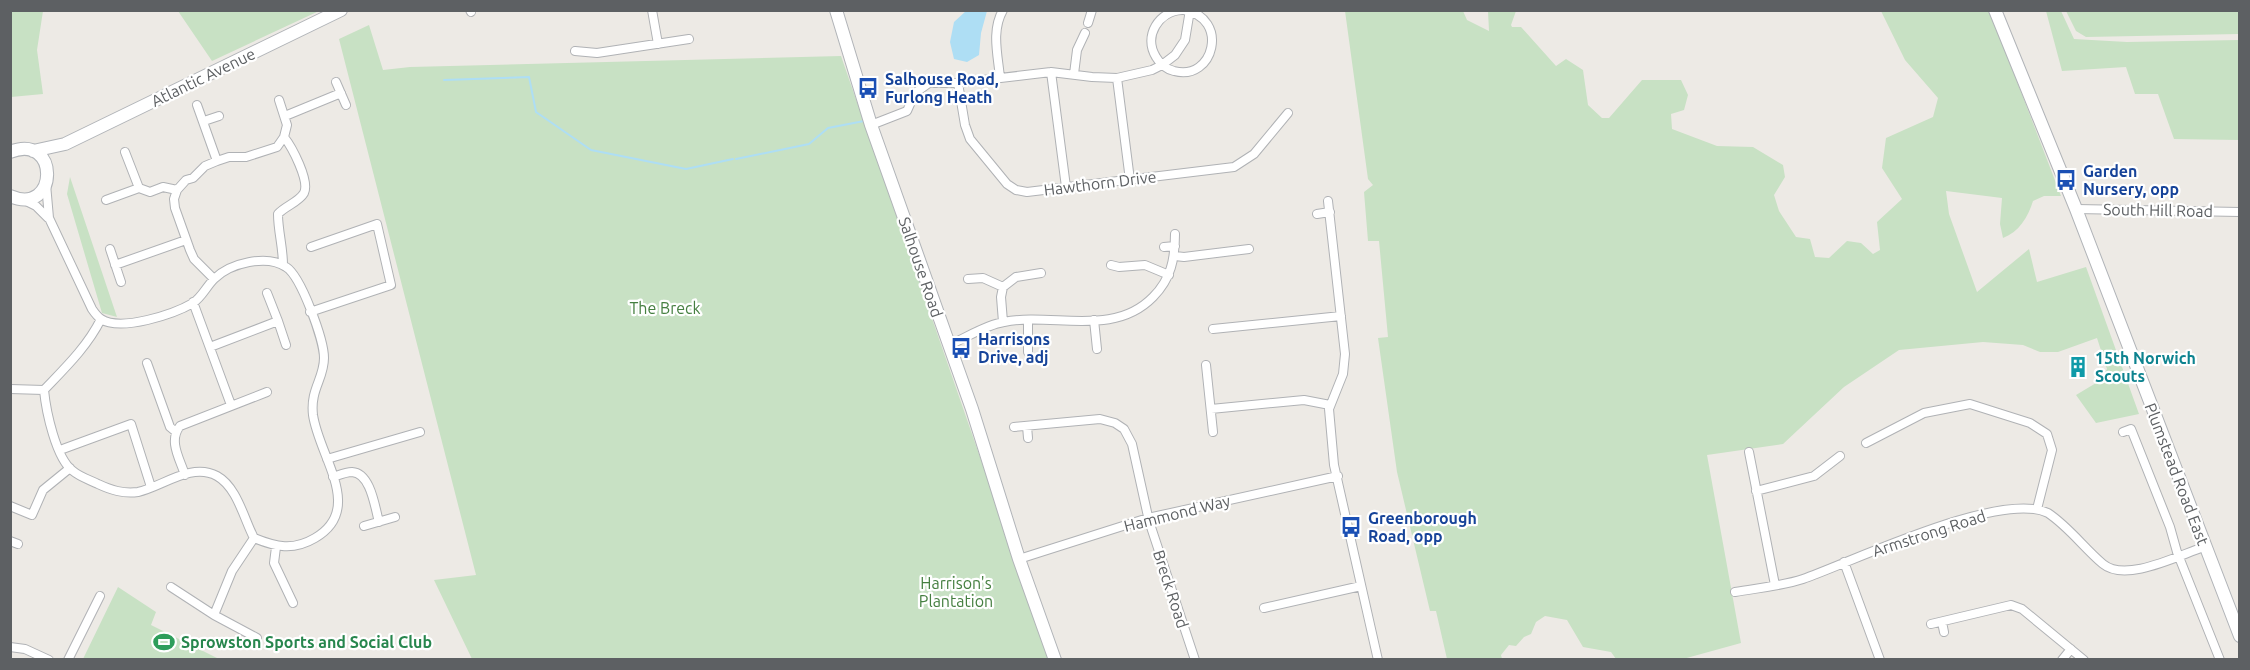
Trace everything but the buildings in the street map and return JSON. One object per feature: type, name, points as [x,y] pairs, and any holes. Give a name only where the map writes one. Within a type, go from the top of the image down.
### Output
[{"type":"street","name":"Atlantic Avenue","points":[[10,152],[65,144],[341,10]]},
{"type":"street","points":[[652,10],[658,44]]},
{"type":"street","name":"Salhouse Road","points":[[836,10],[871,125],[972,409],[1018,559],[1055,660]]},
{"type":"street","points":[[1000,78],[996,36],[997,25],[1003,10]]},
{"type":"street","points":[[1088,23],[1092,10]]},
{"type":"street","name":"Plumstead Road East","points":[[1995,10],[2076,209],[2240,636]]},
{"type":"street","points":[[871,125],[907,111],[915,93],[929,83],[958,83],[1051,72],[1117,78],[1139,74],[1162,65],[1175,54],[1185,40],[1187,11]]},
{"type":"street","points":[[1187,11],[1202,18],[1210,28],[1213,41],[1210,54],[1202,64],[1192,70],[1179,72],[1162,65],[1152,49],[1153,30],[1165,15],[1187,11]]},
{"type":"street","points":[[1074,74],[1077,50],[1085,33]]},
{"type":"street","points":[[575,51],[597,53],[689,39]]},
{"type":"street","points":[[1051,72],[1066,187]]},
{"type":"street","points":[[1117,78],[1130,180]]},
{"type":"street","points":[[336,82],[346,105]]},
{"type":"street","name":"Hawthorn Drive","points":[[958,83],[967,133],[1007,184],[1016,190],[1027,192],[1227,168],[1240,164],[1254,154],[1288,113]]},
{"type":"street","points":[[285,116],[341,93]]},
{"type":"street","points":[[214,279],[194,260],[175,208],[174,199],[177,190],[205,166],[229,157],[246,157],[277,147],[284,136],[287,125],[279,100]]},
{"type":"street","points":[[197,105],[217,161]]},
{"type":"street","points":[[204,121],[219,116]]},
{"type":"street","points":[[283,265],[278,214],[298,199],[304,192],[306,183],[292,147],[284,136]]},
{"type":"street","name":"Atlantic Avenue","points":[[47,167],[65,144]]},
{"type":"street","points":[[33,150],[42,157],[47,167],[49,218],[92,309],[101,319],[118,324],[136,323],[193,302],[214,279],[233,267],[256,261],[277,262],[289,268],[298,281],[322,344],[324,359],[312,404],[315,425],[338,490],[338,508],[334,522],[326,531],[309,541],[288,547],[276,547],[254,538],[230,486],[216,475],[200,472],[185,474],[139,491],[122,493],[104,487],[70,468],[51,430],[44,390]]},
{"type":"street","points":[[125,152],[139,188]]},
{"type":"street","points":[[15,198],[40,193],[46,184]]},
{"type":"street","points":[[106,200],[139,188],[150,192],[163,187],[177,190]]},
{"type":"street","points":[[15,198],[36,206],[49,218]]},
{"type":"street","points":[[1328,201],[1345,364],[1340,383],[1330,405],[1333,455],[1378,660]]},
{"type":"street","name":"South Hill Road","points":[[2076,209],[2240,212]]},
{"type":"street","points":[[1317,213],[1330,212]]},
{"type":"street","points":[[310,312],[391,285],[377,224],[311,247]]},
{"type":"street","points":[[949,345],[1003,322],[1118,319],[1139,309],[1162,288],[1175,251],[1175,234]]},
{"type":"street","points":[[115,265],[186,240]]},
{"type":"street","points":[[1164,247],[1184,257],[1249,249]]},
{"type":"street","points":[[110,249],[121,282]]},
{"type":"street","points":[[1111,265],[1119,267],[1145,265],[1168,275]]},
{"type":"street","points":[[1003,322],[1001,297],[1003,287],[1016,277],[1041,273]]},
{"type":"street","points":[[968,279],[983,278],[1003,287]]},
{"type":"street","points":[[267,293],[286,345]]},
{"type":"street","points":[[193,302],[231,405]]},
{"type":"street","points":[[1213,329],[1341,316]]},
{"type":"street","points":[[10,389],[44,390],[95,332],[101,319]]},
{"type":"street","points":[[1094,320],[1097,349]]},
{"type":"street","points":[[210,347],[278,321]]},
{"type":"street","points":[[1028,321],[1028,352]]},
{"type":"street","points":[[147,363],[170,427],[176,432]]},
{"type":"street","points":[[1206,365],[1213,432]]},
{"type":"street","points":[[185,474],[174,442],[180,426],[267,392]]},
{"type":"street","points":[[1210,409],[1304,400],[1330,405]]},
{"type":"street","points":[[1866,443],[1924,413],[1970,404],[2030,423],[2047,434],[2052,450],[2037,509],[2055,517],[2110,568],[2126,572],[2134,571],[2205,547]]},
{"type":"street","name":"Breck Road","points":[[1027,426],[1100,420],[1115,423],[1124,429],[1132,444],[1148,518],[1195,660]]},
{"type":"street","points":[[60,450],[131,423],[151,487]]},
{"type":"street","points":[[1014,427],[1027,426],[1028,438]]},
{"type":"street","name":"Plumstead Road East","points":[[2131,429],[2220,660]]},
{"type":"street","points":[[327,459],[420,432]]},
{"type":"street","points":[[1749,452],[1775,585]]},
{"type":"street","points":[[1756,491],[1814,476],[1840,456]]},
{"type":"street","points":[[10,506],[32,515],[43,490],[70,468]]},
{"type":"street","points":[[333,477],[350,472],[360,474],[368,485],[379,522]]},
{"type":"street","name":"Hammond Way","points":[[1018,559],[1148,518],[1338,476]]},
{"type":"street","name":"Armstrong Road","points":[[1735,592],[1804,578],[1969,518],[2018,509],[2037,509]]},
{"type":"street","points":[[364,526],[395,517]]},
{"type":"street","points":[[214,615],[232,571],[254,538]]},
{"type":"street","points":[[276,547],[274,563],[293,603]]},
{"type":"street","points":[[1844,562],[1880,660]]},
{"type":"street","points":[[1264,608],[1361,586]]},
{"type":"street","points":[[171,587],[214,615],[256,638]]},
{"type":"street","points":[[68,660],[100,596]]},
{"type":"street","points":[[1931,624],[2011,605],[2022,609],[2084,660]]},
{"type":"street","points":[[1942,621],[1944,632]]},
{"type":"street","points":[[10,647],[26,649],[50,660]]},
{"type":"street","points":[[2062,660],[2071,649]]},
{"type":"green space","points":[[11,10],[43,11],[37,50],[43,94],[11,97]]},
{"type":"green space","points":[[178,11],[319,11],[212,61]]},
{"type":"green space","points":[[1345,11],[1463,11],[1467,20],[1489,31],[1488,11],[1516,11],[1512,27],[1521,27],[1556,66],[1566,59],[1583,70],[1588,105],[1602,118],[1609,118],[1642,80],[1681,80],[1688,95],[1684,110],[1671,114],[1672,129],[1717,146],[1753,147],[1783,165],[1785,177],[1774,195],[1779,211],[1796,237],[1810,239],[1815,257],[1829,258],[1847,241],[1861,243],[1873,254],[1880,250],[1877,222],[1902,199],[1882,168],[1886,138],[1933,117],[1938,98],[1905,60],[1881,11],[1990,11],[2061,196],[2044,196],[2033,201],[2022,223],[2014,232],[2003,238],[2000,224],[2002,198],[1946,191],[1949,214],[1977,292],[2029,249],[2037,282],[2086,267],[2139,414],[2096,423],[2076,395],[2101,380],[2107,369],[2097,338],[2058,352],[2040,352],[2023,345],[1983,342],[1899,350],[1844,387],[1783,444],[1707,455],[1741,643],[1683,659],[1616,659],[1611,652],[1583,647],[1567,620],[1545,616],[1536,622],[1531,634],[1524,637],[1516,646],[1509,645],[1501,655],[1502,659],[1447,659],[1436,611],[1430,611],[1397,472],[1378,338],[1388,337],[1379,241],[1368,241],[1364,192],[1373,185],[1368,179]]},
{"type":"green space","points":[[2046,11],[2061,11],[2074,39],[2127,42],[2239,40],[2239,140],[2174,139],[2158,94],[2135,94],[2126,67],[2062,71]]},
{"type":"green space","points":[[2066,11],[2239,11],[2239,34],[2086,37],[2076,31]]},
{"type":"green space","name":"The Breck","points":[[369,25],[383,70],[410,67],[841,56],[1050,659],[472,659],[434,580],[476,575],[339,39]]},
{"type":"green space","points":[[70,177],[117,317],[102,313],[67,194]]},
{"type":"green space","points":[[118,587],[156,612],[151,625],[219,659],[83,659]]},
{"type":"water","points":[[966,11],[987,11],[981,33],[979,55],[967,62],[954,59],[950,42],[954,22]]},
{"type":"waterway","points":[[444,80],[529,77],[536,112],[591,150],[686,169],[733,159]]},
{"type":"waterway","points":[[736,159],[809,144],[828,128],[864,121]]},
{"type":"place","name":"Salhouse Road, Furlong Heath","points":[[868,88]]},
{"type":"place","name":"Garden Nursery, opp","points":[[2066,180]]},
{"type":"place","name":"Harrisons Drive, adj","points":[[961,348]]},
{"type":"place","name":"15th Norwich Scouts","points":[[2078,367]]},
{"type":"place","name":"Greenborough Road, opp","points":[[1351,527]]},
{"type":"place","name":"Sprowston Sports and Social Club","points":[[164,642]]},
{"type":"park label","name":"Harrison's Plantation","points":[[956,592]]}]
